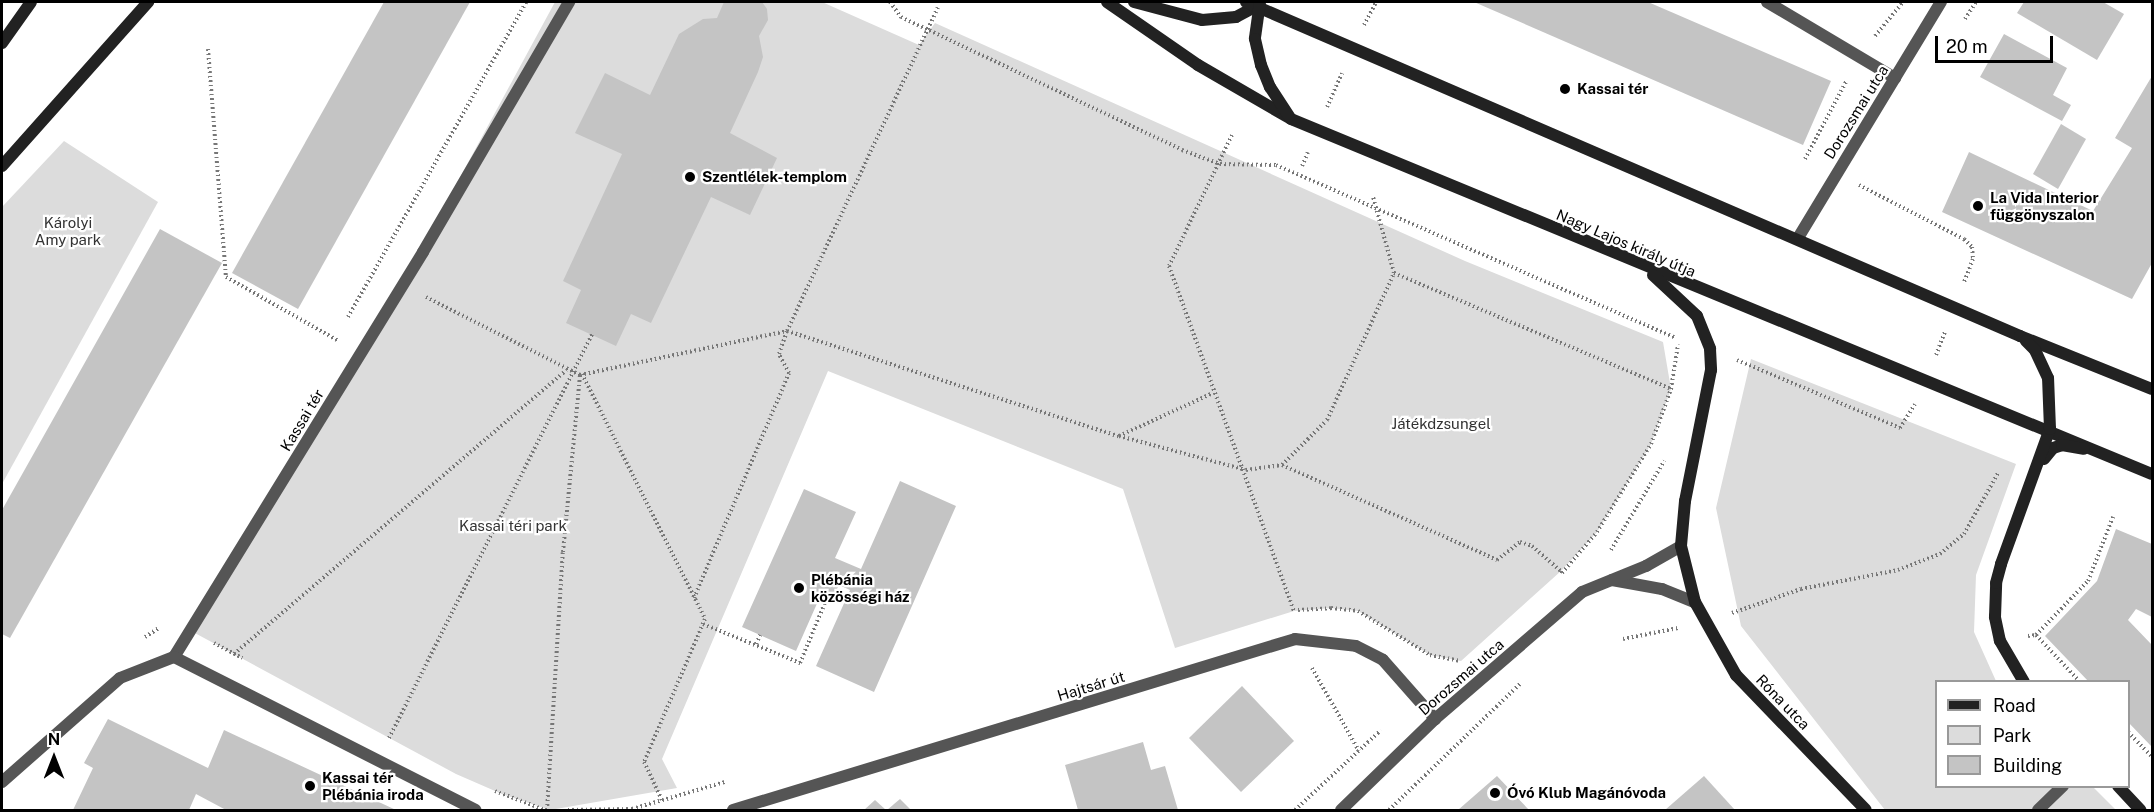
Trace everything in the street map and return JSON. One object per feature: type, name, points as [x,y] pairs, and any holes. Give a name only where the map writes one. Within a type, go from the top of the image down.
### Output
[{"type":"main road","points":[[2,44],[31,2]]},
{"type":"main road","points":[[2,166],[148,2]]},
{"type":"main road","name":"Nagy Lajos király útja","points":[[1107,2],[1198,65],[1291,119],[1641,266],[2050,429],[2152,474]]},
{"type":"main road","points":[[1134,2],[1202,20],[1236,17],[1259,3]]},
{"type":"main road","points":[[1246,2],[1259,3],[2020,336],[2152,389]]},
{"type":"main road","points":[[1259,3],[1255,39],[1261,65],[1270,87],[1291,119]]},
{"type":"main road","points":[[1641,266],[1697,316],[1710,349],[1711,370],[1685,501],[1681,546],[1695,602]]},
{"type":"main road","points":[[2020,336],[2035,350],[2048,378],[2050,429],[2041,462],[1996,583],[1995,617],[2000,641],[2023,680]]},
{"type":"main road","points":[[2041,462],[2052,448],[2062,445],[2103,453]]},
{"type":"main road","name":"Róna utca","points":[[1695,602],[1736,675],[1866,810]]},
{"type":"main road","points":[[2120,788],[2140,810]]},
{"type":"street","name":"Kassai tér","points":[[174,657],[402,284],[569,2]]},
{"type":"street","points":[[1767,2],[1895,78]]},
{"type":"street","name":"Dorozsmai utca","points":[[1798,238],[1941,2]]},
{"type":"street","name":"Dorozsmai utca","points":[[1341,810],[1435,719],[1582,592],[1681,546]]},
{"type":"street","points":[[1610,580],[1662,589],[1695,602]]},
{"type":"street","name":"Hajtsár út","points":[[733,810],[1295,639],[1356,646],[1383,660],[1435,719]]},
{"type":"street","points":[[2,782],[120,678],[174,657],[475,810]]},
{"type":"street","points":[[2038,810],[2061,788]]},
{"type":"path","points":[[347,319],[526,2]]},
{"type":"path","points":[[890,2],[901,17],[1182,150],[1220,164],[1276,165],[1678,339],[1710,349],[1900,428],[1906,424]]},
{"type":"path","points":[[1302,166],[1354,46],[1376,2]]},
{"type":"path","points":[[693,598],[789,373],[779,354],[787,331],[938,7]]},
{"type":"path","points":[[208,49],[226,277],[336,340]]},
{"type":"path","points":[[1232,135],[1170,266],[1213,393],[1246,470],[1294,611],[1331,608],[1358,611],[1430,655],[1461,661],[1470,653]]},
{"type":"path","points":[[1282,465],[1326,420],[1394,273],[1373,197]]},
{"type":"path","points":[[1394,273],[1671,389]]},
{"type":"path","points":[[402,284],[573,374],[787,331],[1119,436],[1246,470],[1282,465],[1497,560],[1520,542],[1532,546],[1582,592]]},
{"type":"path","points":[[330,350],[342,329]]},
{"type":"path","points":[[1552,579],[1597,532],[1651,444],[1671,389],[1678,329]]},
{"type":"path","points":[[377,760],[592,334]]},
{"type":"path","points":[[234,654],[566,370]]},
{"type":"path","points":[[581,374],[705,619],[644,762],[662,800]]},
{"type":"path","points":[[547,810],[563,552],[581,374]]},
{"type":"path","points":[[1119,436],[1213,393]]},
{"type":"path","points":[[1610,580],[1605,560],[1666,452]]},
{"type":"path","points":[[1623,639],[1705,623],[1801,588],[1898,570],[1940,554],[1964,534],[1998,473]]},
{"type":"path","points":[[2000,641],[2036,635],[2088,581],[2113,517]]},
{"type":"path","points":[[703,624],[800,663],[829,593]]},
{"type":"path","points":[[138,642],[164,625]]},
{"type":"path","points":[[756,644],[760,635]]},
{"type":"path","points":[[2036,635],[2079,680]]},
{"type":"path","points":[[1310,664],[1359,751]]},
{"type":"path","points":[[1389,810],[1522,683]]},
{"type":"path","points":[[2130,734],[2152,757]]},
{"type":"green space","points":[[555,2],[822,2],[919,45],[935,23],[1465,261],[1663,342],[1671,389],[1651,444],[1597,532],[1561,571],[1461,661],[1430,655],[1358,611],[1331,608],[1294,611],[1175,648],[1123,489],[828,371],[662,759],[677,788],[550,810],[502,794],[456,774],[193,632],[392,303]]},
{"type":"green space","name":"Károlyi Amy park","points":[[64,141],[158,202],[2,484],[2,207]]},
{"type":"green space","points":[[1751,359],[2016,464],[1976,575],[1974,632],[1996,680],[1935,680],[1935,788],[2094,788],[2116,810],[1885,810],[1741,626],[1716,508]]},
{"type":"building","points":[[384,2],[470,2],[298,309],[232,273]]},
{"type":"building","name":"Szentlélek-templom","points":[[724,2],[762,2],[767,9],[768,20],[759,36],[763,57],[730,133],[777,158],[750,215],[711,197],[651,323],[631,314],[616,346],[566,323],[581,290],[563,281],[622,154],[575,133],[605,73],[650,95],[679,34],[703,19],[717,18]]},
{"type":"building","points":[[1474,2],[1648,2],[1831,81],[1803,145]]},
{"type":"building","points":[[2024,2],[2103,2],[2124,14],[2097,60],[2017,13]]},
{"type":"building","points":[[2004,34],[2067,68],[2053,95],[2071,105],[2062,121],[1980,77]]},
{"type":"building","points":[[2152,76],[2152,263],[2132,299],[1942,212],[1969,152],[2093,211],[2132,148],[2115,138]]},
{"type":"building","points":[[2061,124],[2086,139],[2058,189],[2033,174]]},
{"type":"building","points":[[160,229],[222,263],[10,638],[2,634],[2,510]]},
{"type":"building","name":"Plébánia közösségi ház","points":[[900,481],[956,506],[874,692],[816,666],[850,590],[839,585],[834,595],[823,590],[796,651],[742,627],[804,489],[856,512],[835,558],[861,569]]},
{"type":"building","points":[[2116,529],[2152,544],[2152,617],[2136,609],[2128,620],[2152,645],[2152,747],[2130,724],[2130,680],[2087,680],[2045,636],[2097,581]]},
{"type":"building","points":[[1242,686],[1294,741],[1241,792],[1189,738]]},
{"type":"building","points":[[108,719],[208,768],[224,730],[396,810],[226,810],[196,794],[189,810],[73,810],[93,768],[84,763]]},
{"type":"building","points":[[1143,742],[1151,770],[1165,766],[1178,810],[1078,810],[1065,765]]},
{"type":"building","name":"Óvó Klub Magánóvoda","points":[[1497,776],[1529,810],[1458,810]]},
{"type":"building","points":[[1704,776],[1735,810],[1665,810]]},
{"type":"building","points":[[900,799],[911,810],[887,810]]},
{"type":"building","points":[[875,800],[886,810],[864,810]]},
{"type":"place","name":"Kassai tér","points":[[1565,89]]},
{"type":"place","name":"Szentlélek-templom","points":[[690,177]]},
{"type":"place","name":"La Vida Interior függönyszalon","points":[[1978,206]]},
{"type":"place","name":"Plébánia közösségi ház","points":[[799,588]]},
{"type":"place","name":"Kassai tér Plébánia iroda","points":[[310,786]]},
{"type":"place","name":"Óvó Klub Magánóvoda","points":[[1495,793]]},
{"type":"park label","name":"Játékdzsungel","points":[[1441,424]]},
{"type":"park label","name":"Kassai téri park","points":[[513,526]]}]
